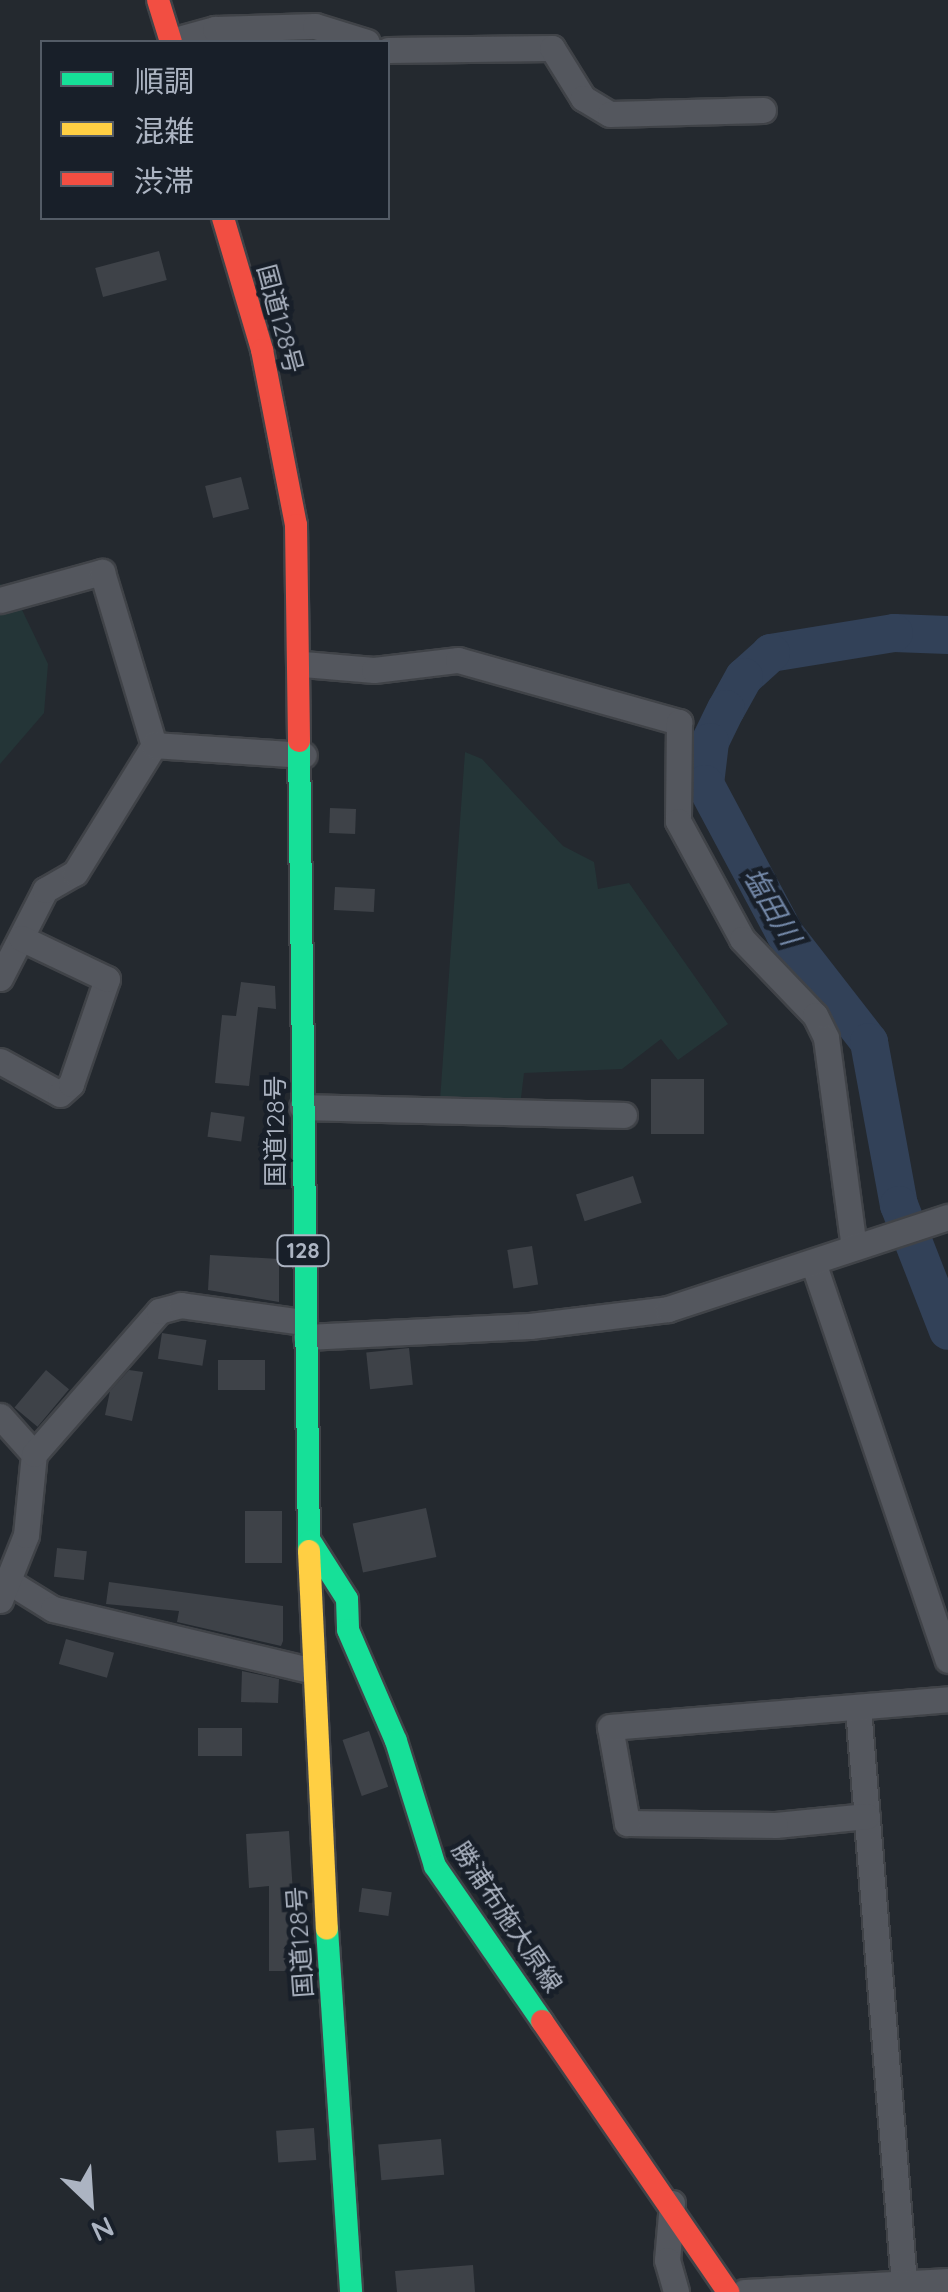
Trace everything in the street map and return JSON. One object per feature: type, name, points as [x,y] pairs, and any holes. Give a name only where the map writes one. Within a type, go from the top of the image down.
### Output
[{"type":"main road","points":[[158,0],[170,40]]},
{"type":"main road","name":"国道128号","points":[[224,220],[285,458],[303,664],[302,1108],[310,1670],[352,2292]]},
{"type":"main road","name":"勝浦布施大原線","points":[[310,1541],[346,1599],[348,1630],[396,1741],[435,1866],[672,2203],[728,2292]]},
{"type":"street","points":[[178,40],[215,29],[314,26],[361,40]]},
{"type":"street","points":[[390,50],[552,48],[588,104],[621,116],[762,110]]},
{"type":"street","points":[[0,600],[102,572],[154,744],[75,873],[45,890],[0,978]]},
{"type":"street","points":[[303,664],[374,670],[458,660],[678,722],[678,822],[742,939],[815,1015],[826,1038],[854,1247]]},
{"type":"street","points":[[154,744],[304,756]]},
{"type":"street","points":[[0,1062],[60,1094],[72,1084],[107,979],[20,938]]},
{"type":"street","points":[[302,1108],[624,1115]]},
{"type":"street","points":[[310,1670],[3,1595],[26,1535],[34,1454],[159,1311],[181,1305],[305,1330],[530,1326],[668,1309],[948,1217]]},
{"type":"street","points":[[813,1262],[948,1660]]},
{"type":"street","points":[[0,1416],[34,1454]]},
{"type":"street","points":[[867,1816],[775,1825],[627,1823],[610,1726],[948,1700]]},
{"type":"street","points":[[858,1707],[904,2284]]},
{"type":"street","points":[[672,2203],[667,2260],[676,2292]]},
{"type":"street","points":[[744,2292],[948,2281]]},
{"type":"shaded area","points":[[0,584],[12,589],[48,664],[44,713],[0,764]]},
{"type":"shaded area","points":[[465,752],[482,759],[563,846],[594,862],[598,889],[629,883],[728,1024],[678,1060],[661,1039],[622,1069],[524,1073],[521,1098],[440,1100]]},
{"type":"building","points":[[159,251],[167,280],[103,297],[95,268]]},
{"type":"building","points":[[241,477],[249,509],[213,518],[205,486]]},
{"type":"building","points":[[330,808],[356,809],[355,834],[329,833]]},
{"type":"building","points":[[335,887],[375,889],[374,912],[334,910]]},
{"type":"building","points":[[241,982],[275,986],[276,1009],[258,1007],[249,1086],[215,1083],[222,1015],[236,1016]]},
{"type":"building","points":[[651,1079],[704,1079],[704,1134],[651,1134]]},
{"type":"building","points":[[211,1112],[245,1117],[241,1141],[208,1137]]},
{"type":"building","points":[[633,1176],[642,1203],[585,1221],[576,1195]]},
{"type":"building","points":[[532,1246],[538,1285],[513,1288],[507,1250]]},
{"type":"building","points":[[210,1255],[279,1259],[279,1302],[208,1290]]},
{"type":"building","points":[[162,1333],[206,1340],[202,1366],[158,1359]]},
{"type":"building","points":[[409,1348],[413,1385],[370,1389],[366,1352]]},
{"type":"building","points":[[218,1360],[265,1360],[265,1390],[218,1390]]},
{"type":"building","points":[[46,1370],[69,1389],[37,1427],[15,1408]]},
{"type":"building","points":[[129,1370],[143,1372],[132,1421],[105,1415],[110,1391]]},
{"type":"building","points":[[426,1508],[436,1557],[363,1573],[353,1524]]},
{"type":"building","points":[[245,1511],[282,1511],[282,1563],[245,1563]]},
{"type":"building","points":[[57,1548],[87,1551],[84,1580],[54,1577]]},
{"type":"building","points":[[109,1582],[283,1606],[283,1641],[281,1646],[177,1622],[179,1611],[106,1604]]},
{"type":"building","points":[[66,1639],[114,1653],[107,1678],[59,1664]]},
{"type":"building","points":[[242,1671],[279,1679],[278,1703],[241,1702]]},
{"type":"building","points":[[198,1728],[242,1728],[242,1756],[198,1756]]},
{"type":"building","points":[[369,1731],[388,1787],[362,1796],[343,1740]]},
{"type":"building","points":[[289,1831],[298,1971],[269,1971],[269,1886],[249,1888],[246,1834]]},
{"type":"building","points":[[362,1888],[392,1892],[388,1916],[359,1912]]},
{"type":"building","points":[[314,2128],[316,2160],[278,2163],[276,2131]]},
{"type":"building","points":[[441,2139],[444,2175],[381,2180],[378,2144]]},
{"type":"building","points":[[473,2265],[475,2292],[397,2292],[395,2271]]},
{"type":"waterway","name":"塩田川","points":[[948,635],[894,633],[771,653],[744,677],[726,709],[710,742],[705,784],[785,934],[869,1042],[899,1205],[948,1331]]},
{"type":"traffic: fast","points":[[299,741],[309,1551]]},
{"type":"traffic: fast","points":[[310,1541],[347,1599],[348,1630],[396,1741],[435,1866],[542,2021]]},
{"type":"traffic: fast","points":[[327,1929],[351,2292]]},
{"type":"traffic: slow","points":[[309,1551],[327,1929]]},
{"type":"traffic: jam","points":[[158,0],[170,40]]},
{"type":"traffic: jam","points":[[224,220],[262,350],[296,525],[299,741]]},
{"type":"traffic: jam","points":[[542,2021],[728,2292]]}]
